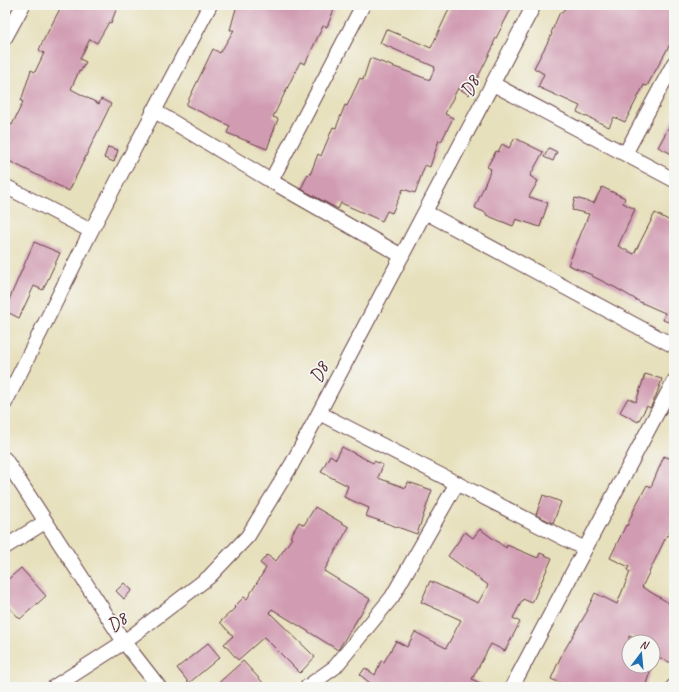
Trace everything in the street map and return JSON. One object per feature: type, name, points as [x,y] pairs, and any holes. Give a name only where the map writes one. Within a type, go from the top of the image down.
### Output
[{"type":"street","points":[[5,38],[23,5]]},
{"type":"street","points":[[271,181],[363,5]]},
{"type":"street","name":"D8","points":[[54,687],[124,642],[209,577],[248,536],[292,464],[534,5]]},
{"type":"street","points":[[5,403],[91,231],[207,6]]},
{"type":"street","points":[[625,154],[674,63]]},
{"type":"street","points":[[493,84],[674,180]]},
{"type":"street","points":[[154,110],[271,181],[402,256]]},
{"type":"street","points":[[5,186],[91,231]]},
{"type":"street","points":[[425,212],[674,346]]},
{"type":"street","points":[[512,687],[674,381]]},
{"type":"street","points":[[319,412],[585,549]]},
{"type":"street","points":[[5,459],[124,642],[159,687]]},
{"type":"street","points":[[307,687],[335,667],[392,597],[457,483]]},
{"type":"street","points":[[5,547],[45,522]]},
{"type":"building","points":[[62,5],[118,5],[111,23],[109,22],[97,43],[90,39],[80,59],[86,62],[80,72],[79,71],[71,89],[99,104],[101,99],[111,104],[69,191],[5,159],[5,122],[12,125],[23,102],[21,101],[31,70],[35,72],[44,53],[39,50]]},
{"type":"building","points":[[237,5],[329,5],[335,7],[327,27],[323,26],[305,64],[300,62],[273,117],[278,119],[267,149],[227,133],[230,126],[186,105],[213,49],[220,53],[234,30],[230,30]]},
{"type":"building","points":[[451,5],[513,5],[469,95],[458,88],[445,114],[453,118],[441,142],[439,140],[430,167],[425,165],[415,193],[403,189],[392,213],[387,211],[382,221],[341,203],[338,209],[301,189],[308,174],[310,175],[318,154],[321,156],[333,127],[336,128],[345,105],[347,106],[360,78],[363,80],[370,58],[430,80],[435,67],[380,43],[386,29],[431,48]]},
{"type":"building","points":[[567,5],[662,5],[674,11],[674,37],[647,86],[644,85],[625,122],[614,117],[609,127],[577,112],[580,106],[538,87],[544,74],[534,68],[552,34],[551,33],[560,12],[562,13]]},
{"type":"building","points":[[674,118],[674,155],[658,147]]},
{"type":"building","points":[[515,138],[543,152],[530,176],[538,181],[529,197],[548,203],[540,227],[516,219],[513,226],[486,215],[486,213],[475,208],[491,169],[487,167],[496,151],[498,152],[502,144],[509,148]]},
{"type":"building","points":[[108,147],[118,150],[114,162],[104,158]]},
{"type":"building","points":[[549,148],[557,152],[553,161],[544,157]]},
{"type":"building","points":[[602,187],[625,198],[623,203],[635,209],[618,246],[634,254],[655,213],[674,223],[674,324],[663,320],[665,313],[640,302],[592,275],[568,265],[589,214],[572,210],[575,198],[594,203]]},
{"type":"building","points":[[34,242],[60,253],[43,290],[34,286],[19,318],[5,311],[5,300],[8,302]]},
{"type":"building","points":[[645,374],[662,379],[650,408],[647,406],[638,422],[620,412],[628,398],[636,402]]},
{"type":"building","points":[[342,447],[373,463],[374,461],[383,465],[378,478],[406,488],[408,482],[432,490],[417,534],[366,516],[369,508],[344,497],[348,486],[321,472],[330,455],[336,459]]},
{"type":"building","points":[[664,456],[674,460],[674,522],[642,587],[674,606],[674,664],[661,658],[661,634],[621,634],[621,674],[649,674],[645,687],[570,687],[551,679],[561,656],[588,610],[595,593],[617,604],[630,572],[627,570],[629,567],[610,558],[647,485],[651,487]]},
{"type":"building","points":[[543,495],[561,502],[553,523],[536,515]]},
{"type":"building","points":[[315,507],[349,527],[324,571],[370,599],[338,650],[272,609],[269,612],[315,657],[300,673],[264,637],[238,660],[224,644],[233,636],[220,622],[244,597],[247,599],[266,568],[260,563],[267,555],[276,561],[292,538],[290,537],[299,522],[304,525]]},
{"type":"building","points":[[480,529],[506,548],[507,545],[538,558],[540,553],[552,558],[532,603],[523,599],[513,618],[520,622],[505,651],[491,644],[472,679],[487,687],[368,687],[370,683],[360,675],[365,668],[375,675],[381,661],[384,662],[396,641],[407,647],[415,632],[446,648],[461,620],[421,602],[430,581],[478,603],[488,585],[448,556],[465,532],[473,538]]},
{"type":"building","points":[[21,568],[46,596],[20,619],[5,603],[5,582]]},
{"type":"building","points":[[124,583],[132,590],[124,599],[116,591]]},
{"type":"building","points":[[208,643],[220,657],[189,683],[177,668]]},
{"type":"building","points":[[243,661],[267,687],[214,687]]}]
